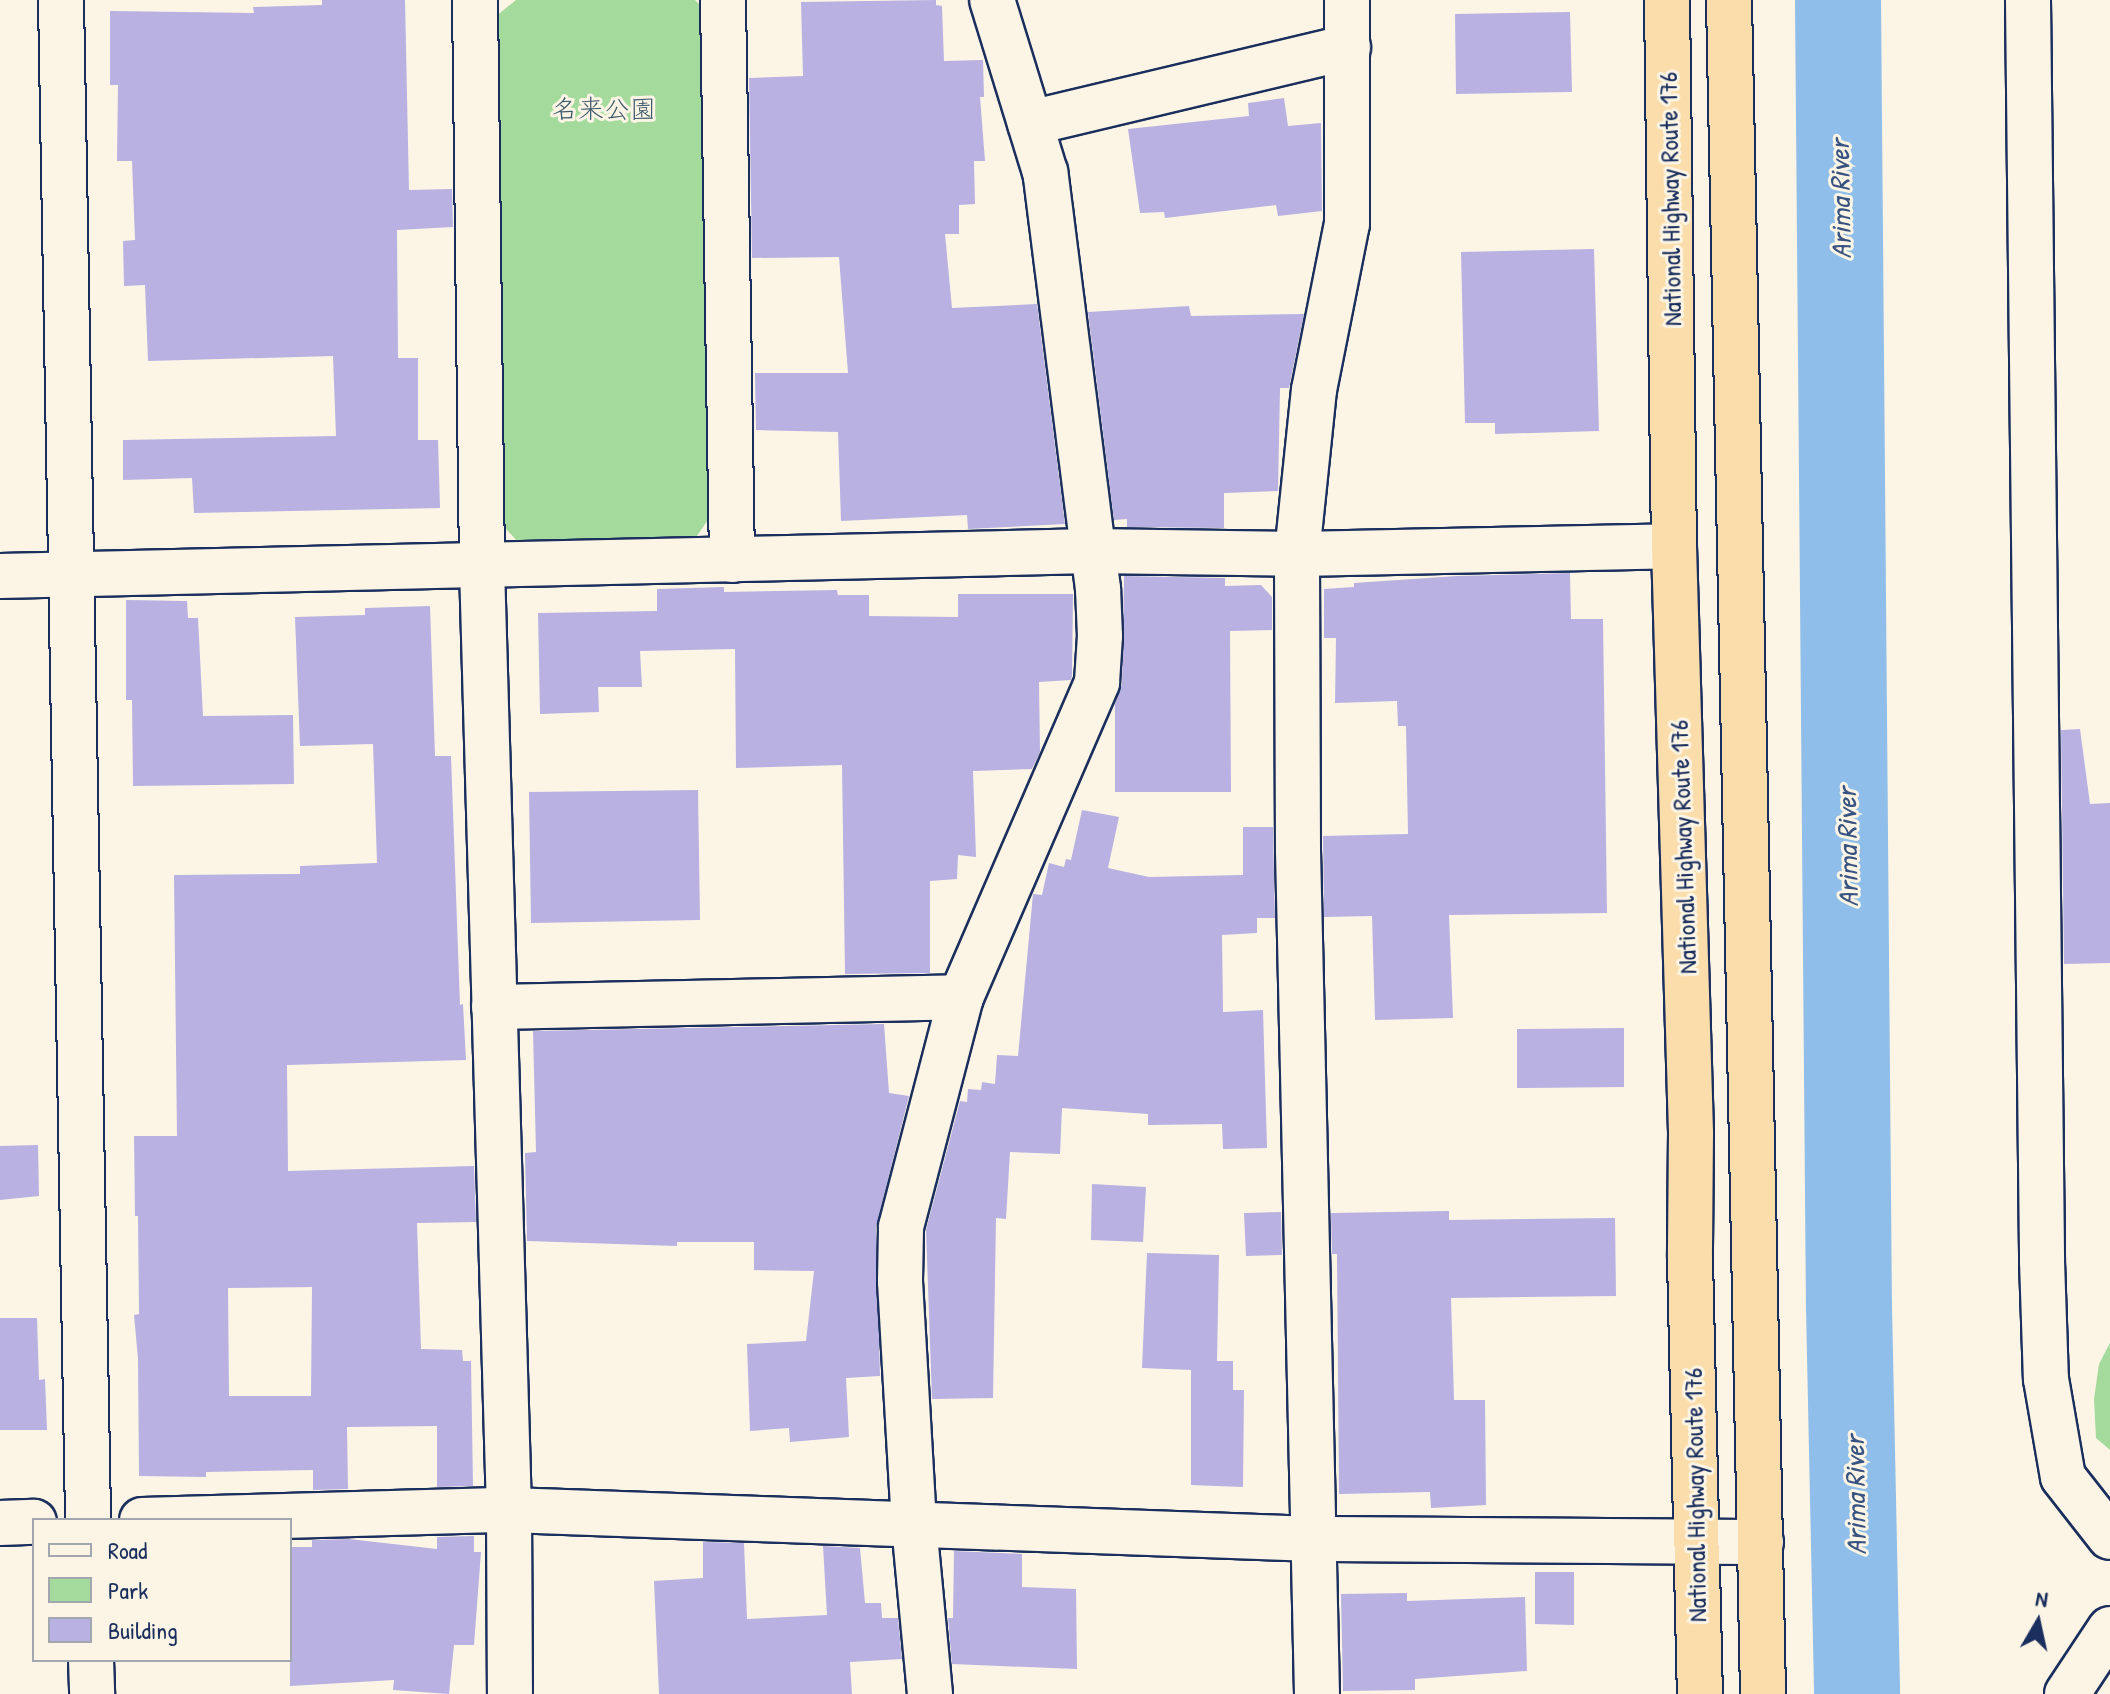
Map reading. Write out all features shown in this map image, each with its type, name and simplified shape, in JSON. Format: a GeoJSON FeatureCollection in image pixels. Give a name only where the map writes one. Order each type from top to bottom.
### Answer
{"type":"FeatureCollection","features":[{"type":"Feature","properties":{"kind":"highway","name":"National Highway Route 176"},"geometry":{"type":"LineString","coordinates":[[1667,0],[1674,546],[1691,1133],[1700,1694]]}},
{"type":"Feature","properties":{"kind":"highway"},"geometry":{"type":"LineString","coordinates":[[1729,0],[1763,1694]]}},
{"type":"Feature","properties":{"kind":"street"},"geometry":{"type":"LineString","coordinates":[[61,0],[88,1518]]}},
{"type":"Feature","properties":{"kind":"street"},"geometry":{"type":"LineString","coordinates":[[475,0],[482,567],[509,1510],[510,1694]]}},
{"type":"Feature","properties":{"kind":"street"},"geometry":{"type":"LineString","coordinates":[[723,0],[732,560]]}},
{"type":"Feature","properties":{"kind":"street"},"geometry":{"type":"LineString","coordinates":[[930,1694],[914,1524],[900,1281],[901,1227],[961,997],[1097,682],[1098,589],[1045,172],[992,0]]}},
{"type":"Feature","properties":{"kind":"street"},"geometry":{"type":"LineString","coordinates":[[1317,1694],[1298,850],[1297,554],[1314,390],[1347,224],[1347,0]]}},
{"type":"Feature","properties":{"kind":"street"},"geometry":{"type":"LineString","coordinates":[[2028,0],[2042,1261],[2046,1379],[2063,1477],[2110,1537]]}},
{"type":"Feature","properties":{"kind":"street"},"geometry":{"type":"LineString","coordinates":[[1030,123],[1348,47]]}},
{"type":"Feature","properties":{"kind":"street"},"geometry":{"type":"LineString","coordinates":[[0,576],[1091,551],[1297,554],[1674,546]]}},
{"type":"Feature","properties":{"kind":"street"},"geometry":{"type":"LineString","coordinates":[[494,1007],[961,997]]}},
{"type":"Feature","properties":{"kind":"street"},"geometry":{"type":"LineString","coordinates":[[215,1518],[509,1510],[1314,1539],[1761,1542]]}},
{"type":"Feature","properties":{"kind":"street"},"geometry":{"type":"LineString","coordinates":[[0,1523],[32,1522]]}},
{"type":"Feature","properties":{"kind":"street"},"geometry":{"type":"LineString","coordinates":[[2067,1694],[2110,1629]]}},
{"type":"Feature","properties":{"kind":"street"},"geometry":{"type":"LineString","coordinates":[[91,1662],[92,1694]]}},
{"type":"Feature","properties":{"kind":"green space","name":"名来公園"},"geometry":{"type":"Polygon","coordinates":[[[516,0],[695,0],[710,15],[717,507],[692,543],[522,546],[504,527],[495,17],[516,0]]]}},
{"type":"Feature","properties":{"kind":"green space"},"geometry":{"type":"Polygon","coordinates":[[[2110,1343],[2110,1450],[2096,1438],[2094,1399],[2099,1364],[2110,1343]]]}},
{"type":"Feature","properties":{"kind":"building"},"geometry":{"type":"Polygon","coordinates":[[[322,0],[405,0],[409,190],[452,189],[453,227],[397,230],[398,358],[418,358],[418,440],[438,440],[440,508],[194,513],[192,478],[123,480],[123,440],[336,436],[333,356],[148,361],[145,285],[124,286],[123,241],[135,240],[132,161],[117,161],[118,85],[110,85],[110,11],[254,13],[253,7],[322,5],[322,0]]]}},
{"type":"Feature","properties":{"kind":"building"},"geometry":{"type":"Polygon","coordinates":[[[936,0],[936,5],[942,6],[944,61],[983,60],[984,97],[980,97],[985,161],[974,161],[975,204],[959,205],[959,234],[945,234],[952,308],[1037,304],[1065,524],[968,529],[967,515],[841,521],[838,432],[756,430],[755,373],[848,373],[839,257],[752,258],[749,78],[803,76],[801,2],[936,0]]]}},
{"type":"Feature","properties":{"kind":"building"},"geometry":{"type":"Polygon","coordinates":[[[1570,12],[1572,92],[1456,94],[1455,14],[1570,12]]]}},
{"type":"Feature","properties":{"kind":"building"},"geometry":{"type":"Polygon","coordinates":[[[1284,98],[1288,126],[1321,123],[1322,211],[1278,216],[1276,205],[1165,218],[1164,212],[1140,213],[1128,129],[1249,116],[1248,103],[1284,98]]]}},
{"type":"Feature","properties":{"kind":"building"},"geometry":{"type":"Polygon","coordinates":[[[1594,249],[1599,431],[1495,434],[1495,423],[1465,423],[1461,252],[1594,249]]]}},
{"type":"Feature","properties":{"kind":"building"},"geometry":{"type":"Polygon","coordinates":[[[1189,306],[1191,316],[1304,314],[1289,388],[1280,388],[1278,491],[1224,493],[1224,528],[1127,527],[1127,519],[1114,520],[1088,312],[1189,306]]]}},
{"type":"Feature","properties":{"kind":"building"},"geometry":{"type":"Polygon","coordinates":[[[1570,573],[1571,619],[1603,619],[1607,913],[1449,915],[1453,1018],[1375,1020],[1372,916],[1324,917],[1323,836],[1408,834],[1406,726],[1398,726],[1397,701],[1335,703],[1336,638],[1324,638],[1324,589],[1354,587],[1354,583],[1457,576],[1570,573]]]}},
{"type":"Feature","properties":{"kind":"building"},"geometry":{"type":"Polygon","coordinates":[[[1124,576],[1225,578],[1225,586],[1261,585],[1272,597],[1272,630],[1230,631],[1231,792],[1115,792],[1115,704],[1122,684],[1124,576]]]}},
{"type":"Feature","properties":{"kind":"building"},"geometry":{"type":"Polygon","coordinates":[[[724,587],[724,592],[837,590],[838,595],[869,595],[869,616],[958,617],[958,594],[1073,594],[1072,676],[1071,680],[1039,682],[1040,752],[1032,769],[973,771],[976,857],[958,855],[957,879],[930,881],[930,973],[845,974],[842,765],[736,768],[735,649],[640,651],[642,687],[598,687],[599,712],[540,714],[538,613],[657,611],[657,589],[724,587]]]}},
{"type":"Feature","properties":{"kind":"building"},"geometry":{"type":"Polygon","coordinates":[[[126,600],[187,601],[188,618],[198,618],[203,716],[293,715],[294,784],[133,786],[132,700],[126,700],[126,600]]]}},
{"type":"Feature","properties":{"kind":"building"},"geometry":{"type":"Polygon","coordinates":[[[430,606],[435,756],[451,756],[460,1005],[463,1004],[466,1060],[287,1065],[288,1171],[474,1166],[476,1222],[417,1223],[421,1349],[462,1350],[463,1361],[471,1361],[473,1486],[437,1487],[437,1426],[347,1427],[348,1489],[313,1490],[313,1470],[206,1472],[206,1477],[139,1476],[138,1359],[134,1315],[139,1314],[138,1216],[135,1216],[134,1136],[177,1136],[174,875],[300,874],[300,866],[377,863],[373,744],[300,746],[295,617],[365,615],[365,608],[430,606]],[[312,1287],[228,1288],[229,1396],[311,1396],[312,1287]]]}},
{"type":"Feature","properties":{"kind":"building"},"geometry":{"type":"Polygon","coordinates":[[[2080,729],[2090,804],[2110,803],[2110,963],[2064,964],[2061,730],[2080,729]]]}},
{"type":"Feature","properties":{"kind":"building"},"geometry":{"type":"Polygon","coordinates":[[[698,790],[700,920],[531,923],[529,792],[698,790]]]}},
{"type":"Feature","properties":{"kind":"building"},"geometry":{"type":"Polygon","coordinates":[[[1082,810],[1119,817],[1108,868],[1149,877],[1243,875],[1243,827],[1273,827],[1275,918],[1257,918],[1257,933],[1222,935],[1223,1012],[1263,1010],[1267,1148],[1223,1149],[1222,1124],[1148,1125],[1148,1114],[1062,1108],[1060,1154],[1010,1152],[1006,1219],[996,1218],[993,1398],[932,1399],[926,1230],[960,1101],[967,1102],[968,1089],[981,1090],[982,1082],[995,1084],[997,1055],[1018,1056],[1033,894],[1042,895],[1049,863],[1064,867],[1066,859],[1071,860],[1082,810]]]}},
{"type":"Feature","properties":{"kind":"building"},"geometry":{"type":"Polygon","coordinates":[[[884,1024],[889,1093],[909,1096],[876,1227],[880,1376],[846,1378],[849,1437],[790,1442],[789,1428],[750,1431],[747,1344],[806,1341],[814,1271],[754,1270],[754,1242],[677,1242],[677,1246],[527,1241],[525,1153],[536,1152],[533,1031],[884,1024]]]}},
{"type":"Feature","properties":{"kind":"building"},"geometry":{"type":"Polygon","coordinates":[[[1624,1028],[1624,1087],[1517,1088],[1517,1029],[1624,1028]]]}},
{"type":"Feature","properties":{"kind":"building"},"geometry":{"type":"Polygon","coordinates":[[[38,1145],[39,1196],[0,1200],[0,1146],[38,1145]]]}},
{"type":"Feature","properties":{"kind":"building"},"geometry":{"type":"Polygon","coordinates":[[[1092,1184],[1146,1187],[1143,1242],[1091,1240],[1092,1184]]]}},
{"type":"Feature","properties":{"kind":"building"},"geometry":{"type":"Polygon","coordinates":[[[1449,1211],[1449,1220],[1615,1218],[1616,1296],[1451,1298],[1454,1400],[1485,1400],[1486,1505],[1431,1508],[1430,1492],[1339,1494],[1337,1254],[1332,1254],[1331,1213],[1449,1211]]]}},
{"type":"Feature","properties":{"kind":"building"},"geometry":{"type":"Polygon","coordinates":[[[1281,1212],[1282,1255],[1246,1256],[1244,1213],[1281,1212]]]}},
{"type":"Feature","properties":{"kind":"building"},"geometry":{"type":"Polygon","coordinates":[[[1147,1253],[1219,1255],[1217,1361],[1233,1361],[1233,1390],[1244,1390],[1243,1487],[1191,1485],[1191,1370],[1142,1368],[1147,1253]]]}},
{"type":"Feature","properties":{"kind":"building"},"geometry":{"type":"Polygon","coordinates":[[[0,1318],[37,1318],[39,1380],[45,1379],[47,1430],[0,1430],[0,1318]]]}},
{"type":"Feature","properties":{"kind":"building"},"geometry":{"type":"Polygon","coordinates":[[[474,1536],[474,1552],[481,1552],[474,1645],[454,1645],[449,1694],[393,1690],[394,1680],[290,1686],[292,1547],[312,1547],[312,1540],[349,1539],[437,1549],[437,1537],[474,1536]]]}},
{"type":"Feature","properties":{"kind":"building"},"geometry":{"type":"Polygon","coordinates":[[[703,1542],[744,1543],[747,1619],[827,1615],[823,1546],[860,1548],[865,1603],[881,1603],[882,1618],[898,1618],[902,1659],[850,1662],[852,1694],[659,1694],[654,1581],[703,1578],[703,1542]]]}},
{"type":"Feature","properties":{"kind":"building"},"geometry":{"type":"Polygon","coordinates":[[[954,1551],[1022,1554],[1022,1587],[1076,1589],[1077,1669],[952,1664],[948,1618],[953,1618],[954,1551]]]}},
{"type":"Feature","properties":{"kind":"building"},"geometry":{"type":"Polygon","coordinates":[[[1535,1572],[1574,1572],[1574,1625],[1535,1624],[1535,1572]]]}},
{"type":"Feature","properties":{"kind":"building"},"geometry":{"type":"Polygon","coordinates":[[[1407,1593],[1407,1601],[1525,1597],[1527,1671],[1415,1679],[1415,1690],[1343,1691],[1341,1594],[1407,1593]]]}},
{"type":"Feature","properties":{"kind":"waterway","name":"Arima River"},"geometry":{"type":"LineString","coordinates":[[1838,0],[1849,1307],[1857,1694]]}}]}
